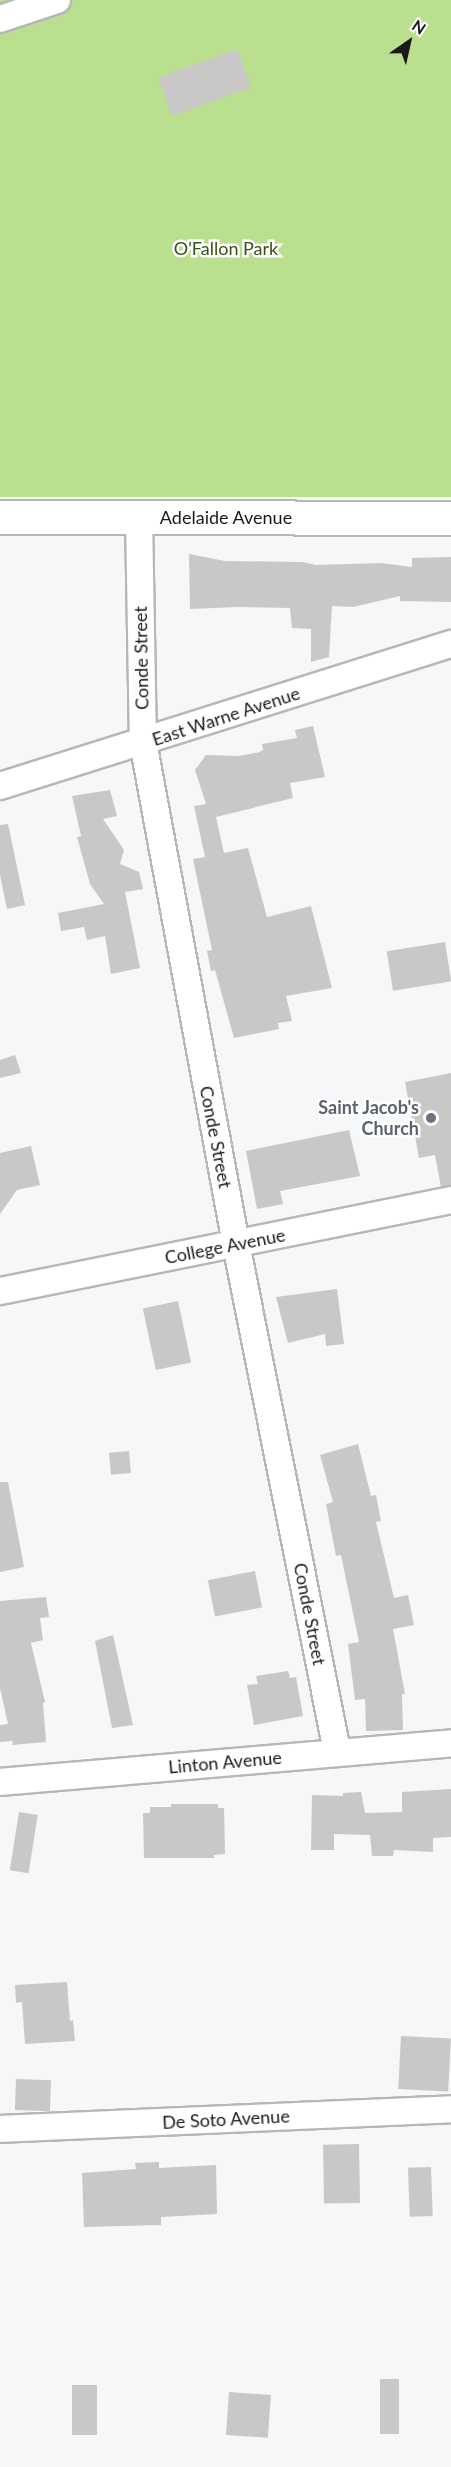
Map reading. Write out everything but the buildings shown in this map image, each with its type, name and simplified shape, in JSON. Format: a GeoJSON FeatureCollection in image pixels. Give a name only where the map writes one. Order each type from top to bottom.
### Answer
{"type":"FeatureCollection","features":[{"type":"Feature","properties":{"kind":"main road","name":"Adelaide Avenue"},"geometry":{"type":"LineString","coordinates":[[0,517],[451,518]]}},
{"type":"Feature","properties":{"kind":"street"},"geometry":{"type":"LineString","coordinates":[[0,19],[57,0]]}},
{"type":"Feature","properties":{"kind":"street","name":"Conde Street"},"geometry":{"type":"LineString","coordinates":[[139,517],[143,742],[236,1244],[337,1751]]}},
{"type":"Feature","properties":{"kind":"street","name":"East Warne Avenue"},"geometry":{"type":"LineString","coordinates":[[0,786],[451,644]]}},
{"type":"Feature","properties":{"kind":"street","name":"College Avenue"},"geometry":{"type":"LineString","coordinates":[[0,1291],[451,1200]]}},
{"type":"Feature","properties":{"kind":"street","name":"Linton Avenue"},"geometry":{"type":"LineString","coordinates":[[0,1782],[337,1751],[451,1743]]}},
{"type":"Feature","properties":{"kind":"street","name":"De Soto Avenue"},"geometry":{"type":"LineString","coordinates":[[0,2129],[451,2109]]}},
{"type":"Feature","properties":{"kind":"green space","name":"O'Fallon Park"},"geometry":{"type":"Polygon","coordinates":[[[0,0],[451,0],[451,497],[0,497],[0,0]]]}},
{"type":"Feature","properties":{"kind":"place","name":"Saint Jacob's Church"},"geometry":{"type":"Point","coordinates":[431,1118]}}]}
